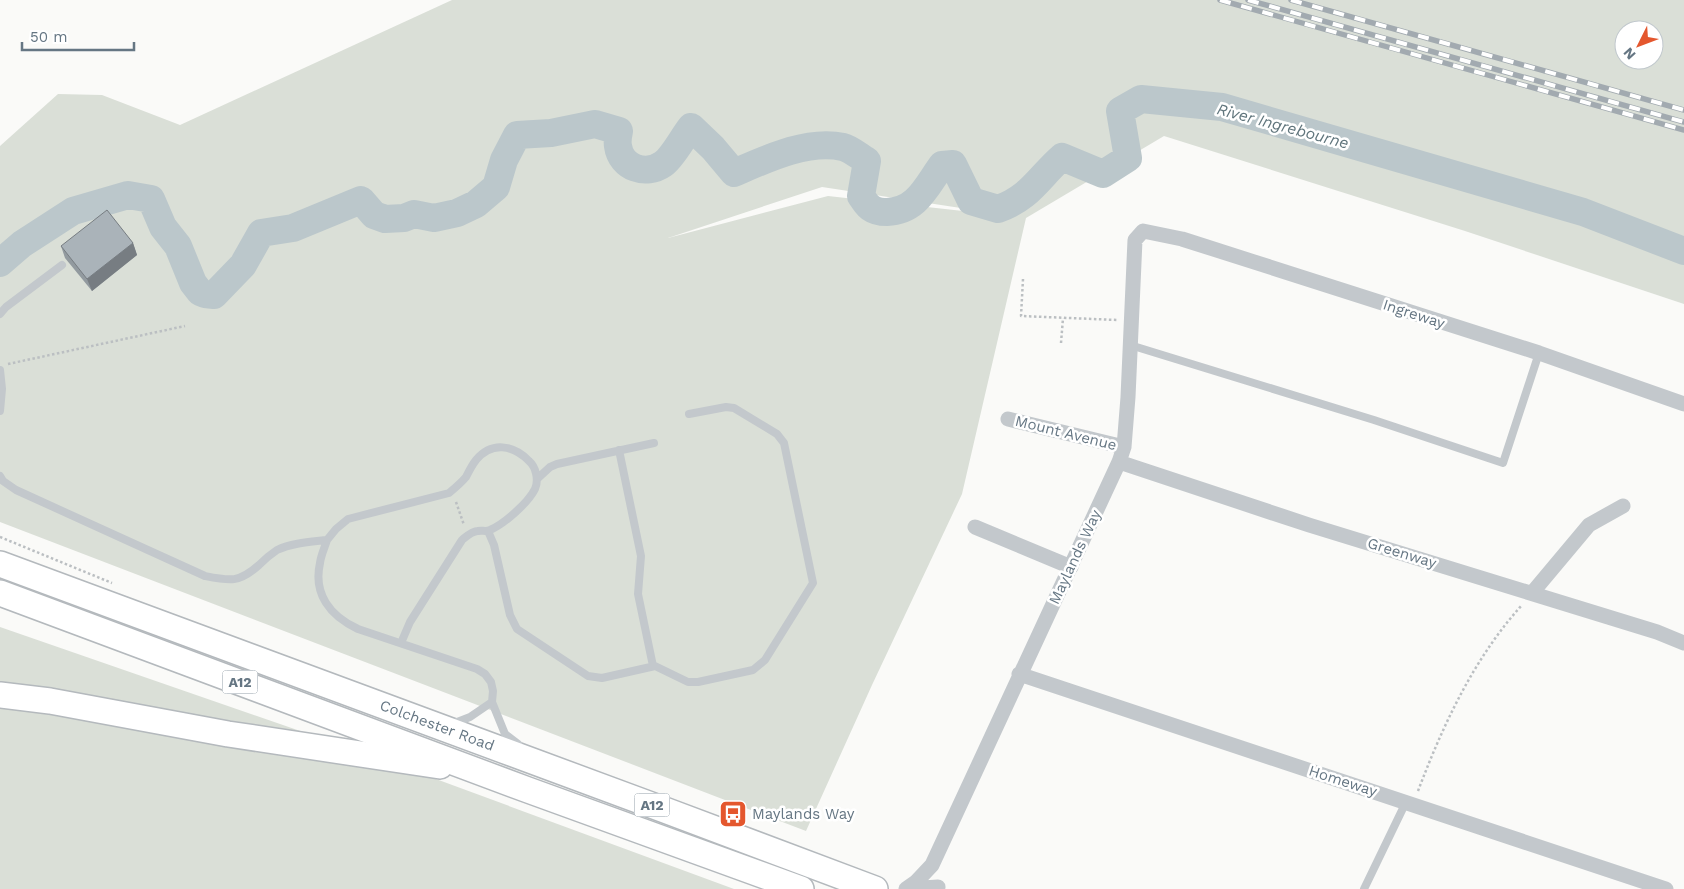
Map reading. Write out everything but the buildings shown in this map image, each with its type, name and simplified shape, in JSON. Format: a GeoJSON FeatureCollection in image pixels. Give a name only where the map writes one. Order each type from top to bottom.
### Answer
{"type":"FeatureCollection","features":[{"type":"Feature","properties":{"kind":"highway","name":"Colchester Road"},"geometry":{"type":"LineString","coordinates":[[0,564],[875,889]]}},
{"type":"Feature","properties":{"kind":"highway","name":"Colchester Road"},"geometry":{"type":"LineString","coordinates":[[0,594],[801,889]]}},
{"type":"Feature","properties":{"kind":"highway","name":"A12"},"geometry":{"type":"LineString","coordinates":[[0,695],[50,701],[228,734],[415,764],[480,770]]}},
{"type":"Feature","properties":{"kind":"street","name":"Maylands Way"},"geometry":{"type":"LineString","coordinates":[[907,889],[932,865],[1119,462],[1124,447],[1135,240],[1142,232]]}},
{"type":"Feature","properties":{"kind":"street","name":"Ingreway"},"geometry":{"type":"LineString","coordinates":[[1142,232],[1182,239],[1539,354],[1684,404]]}},
{"type":"Feature","properties":{"kind":"street","name":"Mount Avenue"},"geometry":{"type":"LineString","coordinates":[[1008,419],[1124,447]]}},
{"type":"Feature","properties":{"kind":"street","name":"Greenway"},"geometry":{"type":"LineString","coordinates":[[1119,462],[1309,524],[1657,632],[1684,643]]}},
{"type":"Feature","properties":{"kind":"street"},"geometry":{"type":"LineString","coordinates":[[1532,593],[1589,525],[1623,506]]}},
{"type":"Feature","properties":{"kind":"street"},"geometry":{"type":"LineString","coordinates":[[975,528],[1071,567]]}},
{"type":"Feature","properties":{"kind":"street","name":"Homeway"},"geometry":{"type":"LineString","coordinates":[[1019,674],[1666,889]]}},
{"type":"Feature","properties":{"kind":"street"},"geometry":{"type":"LineString","coordinates":[[907,889],[938,888],[932,876],[932,865]]}},
{"type":"Feature","properties":{"kind":"lane"},"geometry":{"type":"LineString","coordinates":[[0,314],[6,307],[62,265]]}},
{"type":"Feature","properties":{"kind":"lane"},"geometry":{"type":"LineString","coordinates":[[1130,345],[1374,420],[1503,463],[1539,354]]}},
{"type":"Feature","properties":{"kind":"lane"},"geometry":{"type":"LineString","coordinates":[[0,370],[2,389],[0,411]]}},
{"type":"Feature","properties":{"kind":"lane"},"geometry":{"type":"LineString","coordinates":[[488,531],[494,545],[512,623],[522,634],[588,676],[602,678],[653,666],[662,668],[680,680],[698,682],[754,670],[765,660],[813,583],[782,438],[734,408],[726,407],[689,414]]}},
{"type":"Feature","properties":{"kind":"lane"},"geometry":{"type":"LineString","coordinates":[[537,479],[556,464],[654,443]]}},
{"type":"Feature","properties":{"kind":"lane"},"geometry":{"type":"LineString","coordinates":[[400,643],[410,622],[462,540],[477,531],[488,531],[518,510],[536,488],[537,479],[533,465],[520,452],[511,447],[497,448],[485,452],[476,460],[460,483],[449,493],[348,519],[327,540],[319,563],[318,579],[321,595],[328,609],[344,622],[400,643],[477,669],[485,674],[491,682],[493,691],[492,702],[505,734],[528,749]]}},
{"type":"Feature","properties":{"kind":"lane"},"geometry":{"type":"LineString","coordinates":[[619,450],[641,556],[638,594],[653,666]]}},
{"type":"Feature","properties":{"kind":"lane"},"geometry":{"type":"LineString","coordinates":[[0,476],[3,481],[16,490],[205,576],[224,580],[248,576],[276,551],[292,545],[327,540]]}},
{"type":"Feature","properties":{"kind":"lane"},"geometry":{"type":"LineString","coordinates":[[442,729],[470,717],[492,702]]}},
{"type":"Feature","properties":{"kind":"lane"},"geometry":{"type":"LineString","coordinates":[[568,765],[618,792]]}},
{"type":"Feature","properties":{"kind":"lane"},"geometry":{"type":"LineString","coordinates":[[1364,889],[1409,803]]}},
{"type":"Feature","properties":{"kind":"path"},"geometry":{"type":"LineString","coordinates":[[1023,279],[1021,316],[1130,321]]}},
{"type":"Feature","properties":{"kind":"path"},"geometry":{"type":"LineString","coordinates":[[1061,343],[1062,318]]}},
{"type":"Feature","properties":{"kind":"path"},"geometry":{"type":"LineString","coordinates":[[0,365],[185,326]]}},
{"type":"Feature","properties":{"kind":"path"},"geometry":{"type":"LineString","coordinates":[[449,493],[457,504],[467,536]]}},
{"type":"Feature","properties":{"kind":"path"},"geometry":{"type":"LineString","coordinates":[[1409,803],[1459,699],[1487,648],[1532,593]]}},
{"type":"Feature","properties":{"kind":"shaded area"},"geometry":{"type":"Polygon","coordinates":[[[452,0],[1684,0],[1684,304],[1465,231],[1164,136],[1026,218],[962,494],[806,831],[0,522],[0,146],[58,94],[102,95],[180,125],[452,0]],[[822,187],[668,238],[828,196],[1007,215],[822,187]]]}},
{"type":"Feature","properties":{"kind":"shaded area"},"geometry":{"type":"Polygon","coordinates":[[[0,627],[387,761],[734,889],[0,889],[0,627]]]}},
{"type":"Feature","properties":{"kind":"waterway","name":"River Ingrebourne"},"geometry":{"type":"LineString","coordinates":[[0,263],[22,244],[73,211],[128,195],[151,199],[163,227],[178,246],[193,283],[200,292],[214,295],[243,265],[261,233],[293,228],[361,200],[374,215],[385,219],[404,218],[414,214],[434,218],[457,213],[476,204],[496,187],[504,160],[517,135],[551,133],[595,124],[619,131],[618,146],[620,154],[629,165],[635,168],[649,169],[663,164],[674,152],[691,127],[713,148],[734,173],[787,152],[802,148],[830,145],[843,147],[867,161],[861,196],[874,210],[887,212],[897,211],[906,207],[920,196],[942,165],[953,164],[971,201],[998,209],[1026,193],[1062,157],[1103,174],[1128,158],[1120,111],[1141,99],[1222,107],[1583,212],[1684,251]]}},
{"type":"Feature","properties":{"kind":"railway"},"geometry":{"type":"LineString","coordinates":[[1220,0],[1684,130]]}},
{"type":"Feature","properties":{"kind":"railway"},"geometry":{"type":"LineString","coordinates":[[1248,0],[1684,122]]}},
{"type":"Feature","properties":{"kind":"railway"},"geometry":{"type":"LineString","coordinates":[[1291,0],[1684,110]]}},
{"type":"Feature","properties":{"kind":"place","name":"Maylands Way"},"geometry":{"type":"Point","coordinates":[733,814]}}]}
